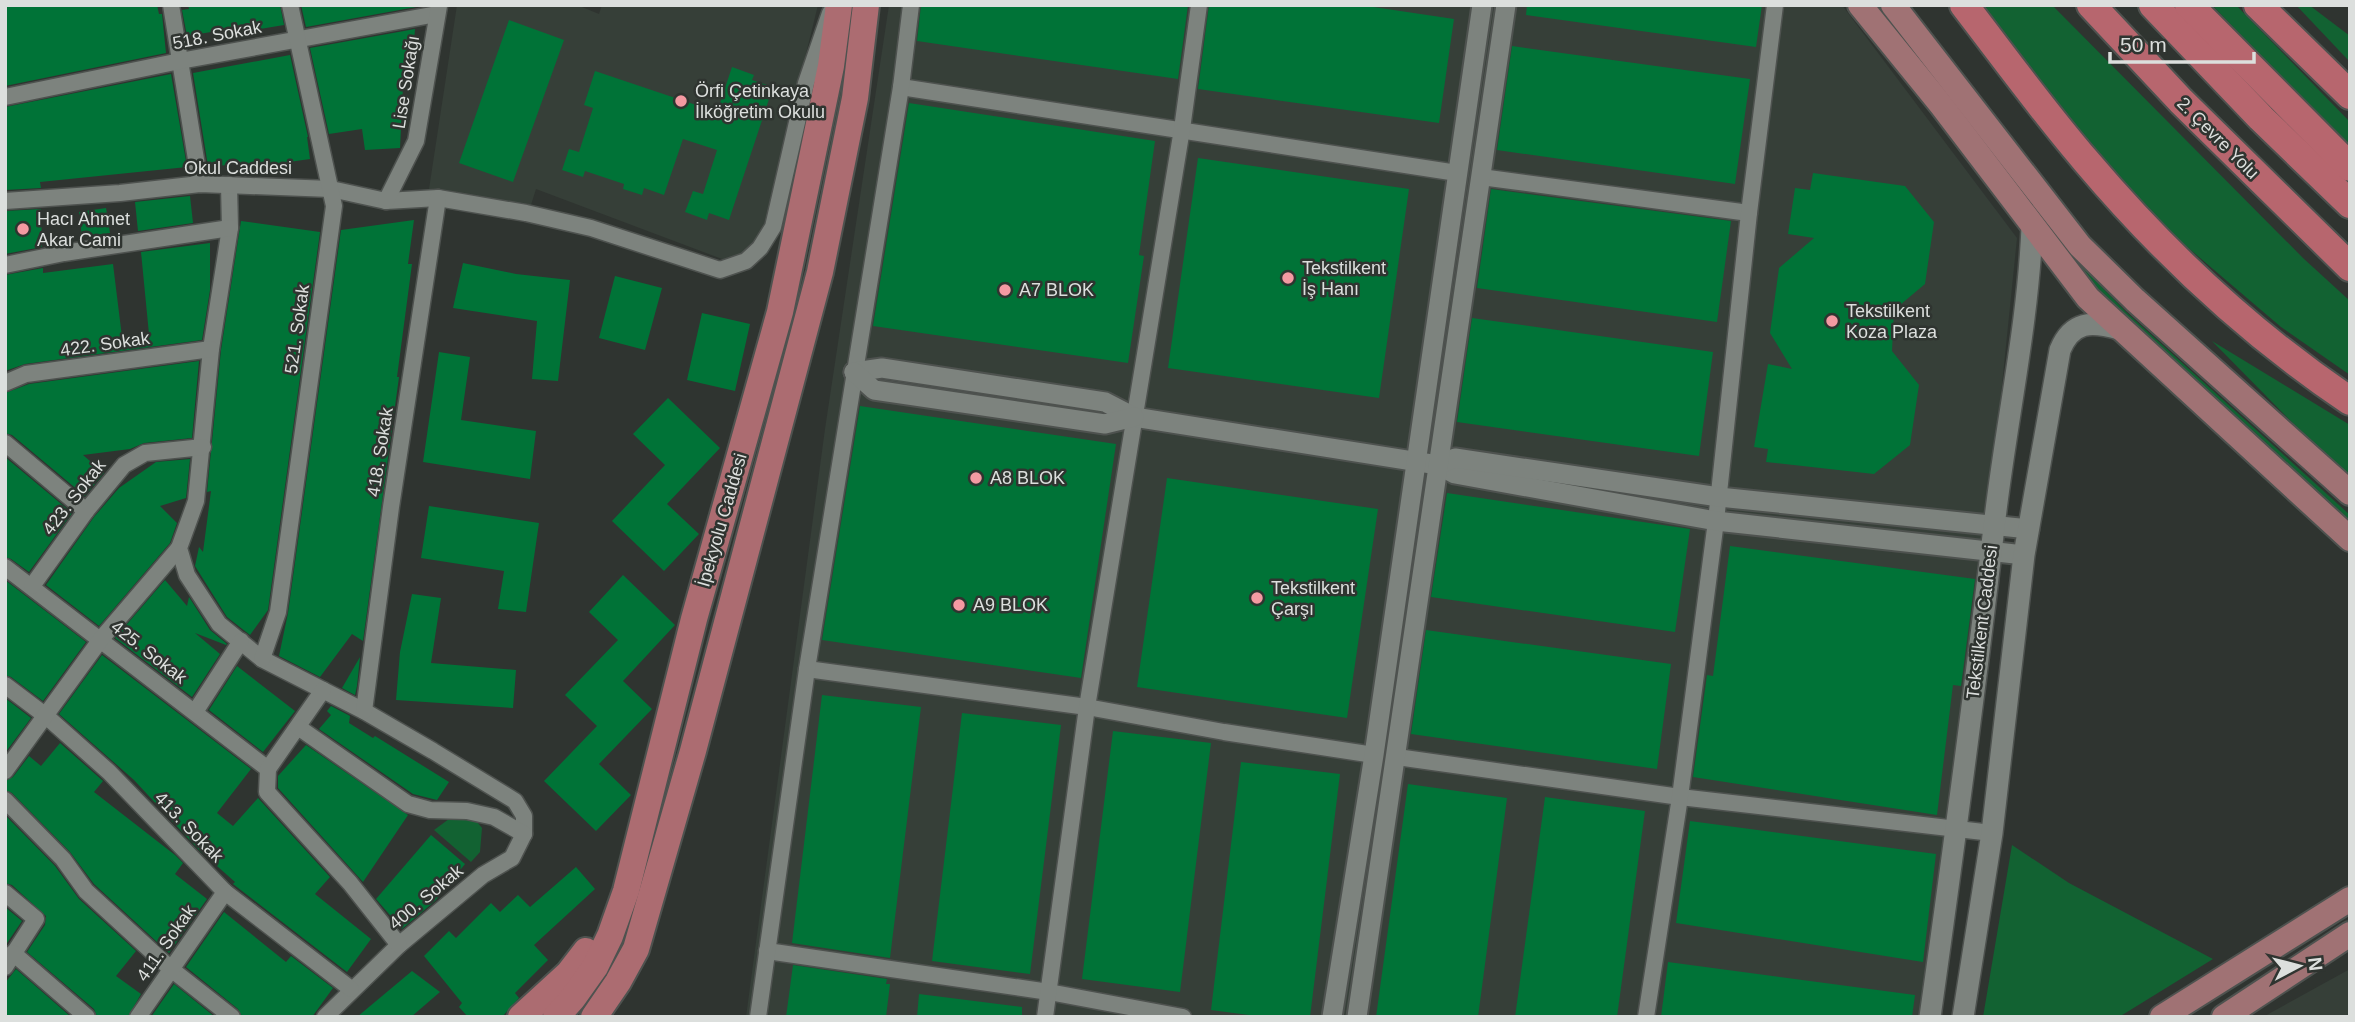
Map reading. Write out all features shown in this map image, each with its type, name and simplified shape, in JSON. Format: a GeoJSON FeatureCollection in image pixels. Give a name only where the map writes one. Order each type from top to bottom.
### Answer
{"type":"FeatureCollection","features":[{"type":"Feature","properties":{"kind":"highway","name":"İpekyolu Caddesi"},"geometry":{"type":"LineString","coordinates":[[556,1017],[595,967],[610,936],[626,891],[694,619],[780,312],[831,66],[837,5]]}},
{"type":"Feature","properties":{"kind":"highway","name":"İpekyolu Caddesi"},"geometry":{"type":"LineString","coordinates":[[594,1017],[636,949],[693,751],[820,272],[855,98],[866,5]]}},
{"type":"Feature","properties":{"kind":"highway"},"geometry":{"type":"LineString","coordinates":[[1964,5],[2085,160],[2146,228],[2259,332],[2350,401]]}},
{"type":"Feature","properties":{"kind":"highway","name":"2. Çevre Yolu"},"geometry":{"type":"LineString","coordinates":[[2091,5],[2181,101],[2350,267]]}},
{"type":"Feature","properties":{"kind":"highway"},"geometry":{"type":"LineString","coordinates":[[2153,5],[2261,118],[2350,204]]}},
{"type":"Feature","properties":{"kind":"highway"},"geometry":{"type":"LineString","coordinates":[[2189,5],[2350,167]]}},
{"type":"Feature","properties":{"kind":"highway"},"geometry":{"type":"LineString","coordinates":[[2258,5],[2350,95]]}},
{"type":"Feature","properties":{"kind":"highway"},"geometry":{"type":"LineString","coordinates":[[521,1017],[569,974],[626,891]]}},
{"type":"Feature","properties":{"kind":"main road"},"geometry":{"type":"LineString","coordinates":[[1860,5],[2088,298],[2350,539]]}},
{"type":"Feature","properties":{"kind":"main road"},"geometry":{"type":"LineString","coordinates":[[1893,5],[2080,246],[2135,300],[2350,493]]}},
{"type":"Feature","properties":{"kind":"main road","name":"Tekstilkent Caddesi"},"geometry":{"type":"LineString","coordinates":[[1930,1017],[2030,275],[2032,227]]}},
{"type":"Feature","properties":{"kind":"main road","name":"Tekstilkent Caddesi"},"geometry":{"type":"LineString","coordinates":[[1963,1017],[1992,833],[2024,555],[2060,350],[2065,337],[2076,327],[2095,324],[2119,329]]}},
{"type":"Feature","properties":{"kind":"main road"},"geometry":{"type":"LineString","coordinates":[[2161,1017],[2350,899]]}},
{"type":"Feature","properties":{"kind":"main road"},"geometry":{"type":"LineString","coordinates":[[2224,1017],[2350,934]]}},
{"type":"Feature","properties":{"kind":"street"},"geometry":{"type":"LineString","coordinates":[[171,5],[200,184]]}},
{"type":"Feature","properties":{"kind":"street","name":"521. Sokak"},"geometry":{"type":"LineString","coordinates":[[262,659],[278,612],[334,206],[290,5]]}},
{"type":"Feature","properties":{"kind":"street","name":"Okul Caddesi"},"geometry":{"type":"LineString","coordinates":[[5,201],[200,184],[331,189],[386,201],[438,198],[526,213],[591,229],[720,270],[746,261],[760,248],[773,227],[806,83],[825,23],[837,5]]}},
{"type":"Feature","properties":{"kind":"street"},"geometry":{"type":"LineString","coordinates":[[758,1017],[807,669],[901,87],[911,5]]}},
{"type":"Feature","properties":{"kind":"street"},"geometry":{"type":"LineString","coordinates":[[1045,1017],[1087,707],[1182,129],[1199,5]]}},
{"type":"Feature","properties":{"kind":"street"},"geometry":{"type":"LineString","coordinates":[[1332,1017],[1374,755],[1482,5]]}},
{"type":"Feature","properties":{"kind":"street"},"geometry":{"type":"LineString","coordinates":[[1357,1017],[1506,5]]}},
{"type":"Feature","properties":{"kind":"street"},"geometry":{"type":"LineString","coordinates":[[1646,1017],[1680,797],[1716,521],[1749,213],[1775,5]]}},
{"type":"Feature","properties":{"kind":"street","name":"518. Sokak"},"geometry":{"type":"LineString","coordinates":[[5,97],[438,10]]}},
{"type":"Feature","properties":{"kind":"street","name":"Lise Sokağı"},"geometry":{"type":"LineString","coordinates":[[386,201],[416,141],[438,10]]}},
{"type":"Feature","properties":{"kind":"street"},"geometry":{"type":"LineString","coordinates":[[901,87],[1482,177],[1749,213]]}},
{"type":"Feature","properties":{"kind":"street"},"geometry":{"type":"LineString","coordinates":[[5,771],[101,639],[179,548],[196,501],[211,349],[230,228],[229,185]]}},
{"type":"Feature","properties":{"kind":"street","name":"418. Sokak"},"geometry":{"type":"LineString","coordinates":[[364,711],[393,494],[438,198]]}},
{"type":"Feature","properties":{"kind":"street"},"geometry":{"type":"LineString","coordinates":[[5,265],[64,253],[230,228]]}},
{"type":"Feature","properties":{"kind":"street","name":"422. Sokak"},"geometry":{"type":"LineString","coordinates":[[5,383],[26,374],[211,349]]}},
{"type":"Feature","properties":{"kind":"street"},"geometry":{"type":"LineString","coordinates":[[854,372],[882,368],[1105,402],[1134,417],[1438,465],[1455,474],[1716,521],[2024,555]]}},
{"type":"Feature","properties":{"kind":"street"},"geometry":{"type":"LineString","coordinates":[[5,443],[86,511]]}},
{"type":"Feature","properties":{"kind":"street","name":"423. Sokak"},"geometry":{"type":"LineString","coordinates":[[32,586],[86,511],[124,465],[145,453],[202,447]]}},
{"type":"Feature","properties":{"kind":"street"},"geometry":{"type":"LineString","coordinates":[[1438,465],[1455,458],[1719,497],[2029,529]]}},
{"type":"Feature","properties":{"kind":"street"},"geometry":{"type":"LineString","coordinates":[[179,548],[187,575],[219,624],[262,659],[364,711],[515,801],[524,816],[524,834],[494,817],[467,811],[430,810],[408,804],[299,727]]}},
{"type":"Feature","properties":{"kind":"street","name":"425. Sokak"},"geometry":{"type":"LineString","coordinates":[[5,567],[268,769]]}},
{"type":"Feature","properties":{"kind":"street"},"geometry":{"type":"LineString","coordinates":[[195,712],[241,641]]}},
{"type":"Feature","properties":{"kind":"street"},"geometry":{"type":"LineString","coordinates":[[807,669],[1087,707],[1374,755],[1680,797],[1992,833]]}},
{"type":"Feature","properties":{"kind":"street","name":"413. Sokak"},"geometry":{"type":"LineString","coordinates":[[5,685],[46,716],[109,772],[225,892],[351,989]]}},
{"type":"Feature","properties":{"kind":"street"},"geometry":{"type":"LineString","coordinates":[[323,690],[268,769],[267,792],[350,883],[399,944]]}},
{"type":"Feature","properties":{"kind":"street"},"geometry":{"type":"LineString","coordinates":[[5,800],[63,859],[86,891],[172,969],[233,1017]]}},
{"type":"Feature","properties":{"kind":"street","name":"400. Sokak"},"geometry":{"type":"LineString","coordinates":[[325,1017],[399,944],[483,875],[512,858],[524,834]]}},
{"type":"Feature","properties":{"kind":"street"},"geometry":{"type":"LineString","coordinates":[[5,892],[36,919],[9,960],[87,1017]]}},
{"type":"Feature","properties":{"kind":"street","name":"411. Sokak"},"geometry":{"type":"LineString","coordinates":[[138,1017],[225,892]]}},
{"type":"Feature","properties":{"kind":"street"},"geometry":{"type":"LineString","coordinates":[[767,951],[1049,992],[1184,1017]]}},
{"type":"Feature","properties":{"kind":"shaded area","name":"Örfi Çetinkaya İlköğretim Okulu"},"geometry":{"type":"Polygon","coordinates":[[[457,5],[577,5],[599,14],[602,5],[818,5],[760,240],[730,262],[536,189],[531,205],[429,189],[457,5]]]}},
{"type":"Feature","properties":{"kind":"shaded area"},"geometry":{"type":"Polygon","coordinates":[[[889,5],[1842,5],[2017,238],[1984,561],[1921,1017],[746,1017],[825,429],[889,5]]]}},
{"type":"Feature","properties":{"kind":"shaded area"},"geometry":{"type":"Polygon","coordinates":[[[2350,969],[2350,1017],[2263,1017],[2350,969]]]}},
{"type":"Feature","properties":{"kind":"green space"},"geometry":{"type":"Polygon","coordinates":[[[1982,5],[2052,5],[2303,258],[2350,301],[2350,375],[2281,327],[2132,200],[1982,5]]]}},
{"type":"Feature","properties":{"kind":"green space"},"geometry":{"type":"Polygon","coordinates":[[[2212,5],[2236,5],[2350,122],[2350,149],[2212,5]]]}},
{"type":"Feature","properties":{"kind":"green space"},"geometry":{"type":"Polygon","coordinates":[[[2296,5],[2309,5],[2350,36],[2350,62],[2296,5]]]}},
{"type":"Feature","properties":{"kind":"green space"},"geometry":{"type":"Polygon","coordinates":[[[2073,257],[2126,312],[2350,515],[2350,521],[2122,317],[2070,259],[2073,257]]]}},
{"type":"Feature","properties":{"kind":"green space"},"geometry":{"type":"Polygon","coordinates":[[[2212,341],[2350,425],[2350,476],[2336,467],[2212,341]]]}},
{"type":"Feature","properties":{"kind":"green space"},"geometry":{"type":"Polygon","coordinates":[[[473,817],[482,828],[480,852],[471,862],[434,830],[449,819],[473,817]]]}},
{"type":"Feature","properties":{"kind":"green space"},"geometry":{"type":"Polygon","coordinates":[[[2012,845],[2069,883],[2213,959],[2119,1017],[1983,1017],[2012,845]]]}},
{"type":"Feature","properties":{"kind":"building"},"geometry":{"type":"Polygon","coordinates":[[[5,5],[157,5],[159,14],[162,14],[166,53],[5,86],[5,5]]]}},
{"type":"Feature","properties":{"kind":"building"},"geometry":{"type":"Polygon","coordinates":[[[188,5],[280,5],[284,25],[224,35],[223,30],[187,36],[182,10],[189,9],[188,5]]]}},
{"type":"Feature","properties":{"kind":"building"},"geometry":{"type":"Polygon","coordinates":[[[301,5],[417,5],[306,27],[301,5]]]}},
{"type":"Feature","properties":{"kind":"building"},"geometry":{"type":"Polygon","coordinates":[[[921,5],[1188,5],[1178,79],[917,41],[921,5]]]}},
{"type":"Feature","properties":{"kind":"building"},"geometry":{"type":"Polygon","coordinates":[[[1209,5],[1360,5],[1454,19],[1439,123],[1198,89],[1209,5]]]}},
{"type":"Feature","properties":{"kind":"building"},"geometry":{"type":"Polygon","coordinates":[[[1527,5],[1762,5],[1756,47],[1526,15],[1527,5]]]}},
{"type":"Feature","properties":{"kind":"building"},"geometry":{"type":"Polygon","coordinates":[[[509,20],[564,40],[513,182],[459,163],[509,20]]]}},
{"type":"Feature","properties":{"kind":"building"},"geometry":{"type":"Polygon","coordinates":[[[415,29],[412,65],[404,66],[400,148],[365,150],[362,129],[329,134],[310,48],[415,29]]]}},
{"type":"Feature","properties":{"kind":"building"},"geometry":{"type":"Polygon","coordinates":[[[1512,46],[1750,79],[1735,184],[1497,150],[1512,46]]]}},
{"type":"Feature","properties":{"kind":"building"},"geometry":{"type":"Polygon","coordinates":[[[290,55],[308,137],[310,159],[208,166],[193,73],[290,55]]]}},
{"type":"Feature","properties":{"kind":"building"},"geometry":{"type":"Polygon","coordinates":[[[732,67],[754,75],[752,80],[773,87],[729,220],[709,213],[707,220],[685,212],[693,191],[703,194],[717,150],[683,139],[664,195],[644,188],[642,195],[623,189],[624,184],[585,171],[583,177],[562,170],[569,149],[579,152],[593,108],[584,105],[595,71],[717,112],[732,67]]]}},
{"type":"Feature","properties":{"kind":"building"},"geometry":{"type":"Polygon","coordinates":[[[171,74],[187,167],[40,182],[41,188],[5,190],[5,107],[171,74]]]}},
{"type":"Feature","properties":{"kind":"building"},"geometry":{"type":"Polygon","coordinates":[[[909,103],[1155,141],[1139,255],[1144,256],[1128,363],[873,326],[909,103]]]}},
{"type":"Feature","properties":{"kind":"building","name":"Tekstilkent İş Hanı"},"geometry":{"type":"Polygon","coordinates":[[[1198,158],[1409,189],[1379,398],[1168,368],[1198,158]]]}},
{"type":"Feature","properties":{"kind":"building","name":"Tekstilkent Koza Plaza"},"geometry":{"type":"Polygon","coordinates":[[[1813,173],[1905,186],[1934,222],[1925,284],[1894,310],[1892,351],[1919,385],[1910,445],[1874,474],[1766,462],[1768,449],[1754,447],[1768,364],[1792,369],[1770,333],[1779,268],[1814,238],[1788,234],[1795,188],[1810,190],[1813,173]]]}},
{"type":"Feature","properties":{"kind":"building"},"geometry":{"type":"Polygon","coordinates":[[[1491,189],[1731,221],[1717,322],[1477,288],[1491,189]]]}},
{"type":"Feature","properties":{"kind":"building"},"geometry":{"type":"Polygon","coordinates":[[[190,196],[193,223],[138,231],[135,202],[190,196]]]}},
{"type":"Feature","properties":{"kind":"building"},"geometry":{"type":"Polygon","coordinates":[[[106,208],[110,233],[82,237],[79,212],[106,208]]]}},
{"type":"Feature","properties":{"kind":"building","name":"Hacı Ahmet Akar Cami"},"geometry":{"type":"Polygon","coordinates":[[[41,209],[42,247],[5,254],[5,211],[41,209]]]}},
{"type":"Feature","properties":{"kind":"building"},"geometry":{"type":"Polygon","coordinates":[[[414,220],[408,264],[412,264],[399,377],[363,641],[352,634],[320,677],[279,656],[288,613],[341,230],[414,220]]]}},
{"type":"Feature","properties":{"kind":"building"},"geometry":{"type":"Polygon","coordinates":[[[241,221],[320,232],[268,610],[250,635],[227,617],[195,566],[199,547],[203,552],[211,491],[207,492],[221,350],[241,221]]]}},
{"type":"Feature","properties":{"kind":"building"},"geometry":{"type":"Polygon","coordinates":[[[210,243],[210,290],[202,340],[25,364],[5,371],[5,275],[43,268],[43,273],[113,264],[122,337],[149,334],[141,252],[210,243]]]}},
{"type":"Feature","properties":{"kind":"building"},"geometry":{"type":"Polygon","coordinates":[[[463,263],[516,274],[570,280],[558,381],[532,379],[537,321],[453,308],[463,263]]]}},
{"type":"Feature","properties":{"kind":"building"},"geometry":{"type":"Polygon","coordinates":[[[615,276],[662,288],[645,350],[599,338],[615,276]]]}},
{"type":"Feature","properties":{"kind":"building"},"geometry":{"type":"Polygon","coordinates":[[[702,313],[750,324],[735,391],[687,380],[702,313]]]}},
{"type":"Feature","properties":{"kind":"building"},"geometry":{"type":"Polygon","coordinates":[[[1472,318],[1713,352],[1699,456],[1457,422],[1472,318]]]}},
{"type":"Feature","properties":{"kind":"building"},"geometry":{"type":"Polygon","coordinates":[[[439,352],[470,357],[461,420],[536,431],[530,479],[423,462],[439,352]]]}},
{"type":"Feature","properties":{"kind":"building"},"geometry":{"type":"Polygon","coordinates":[[[199,361],[192,438],[144,443],[130,449],[83,455],[104,473],[85,496],[12,435],[5,433],[5,393],[29,384],[199,361]]]}},
{"type":"Feature","properties":{"kind":"building"},"geometry":{"type":"Polygon","coordinates":[[[668,398],[720,448],[667,504],[699,534],[664,571],[612,521],[665,465],[633,434],[668,398]]]}},
{"type":"Feature","properties":{"kind":"building"},"geometry":{"type":"Polygon","coordinates":[[[860,406],[1116,444],[1081,678],[822,640],[860,406]]]}},
{"type":"Feature","properties":{"kind":"building"},"geometry":{"type":"Polygon","coordinates":[[[5,457],[72,513],[29,572],[5,557],[5,457]]]}},
{"type":"Feature","properties":{"kind":"building"},"geometry":{"type":"Polygon","coordinates":[[[190,459],[186,498],[160,506],[177,523],[170,543],[99,626],[46,585],[94,517],[119,488],[156,462],[190,459]]]}},
{"type":"Feature","properties":{"kind":"building","name":"Tekstilkent Çarşı"},"geometry":{"type":"Polygon","coordinates":[[[1167,478],[1378,509],[1347,718],[1137,687],[1167,478]]]}},
{"type":"Feature","properties":{"kind":"building"},"geometry":{"type":"Polygon","coordinates":[[[1447,493],[1690,529],[1675,632],[1431,597],[1447,493]]]}},
{"type":"Feature","properties":{"kind":"building"},"geometry":{"type":"Polygon","coordinates":[[[429,506],[539,523],[526,612],[498,609],[504,571],[421,558],[429,506]]]}},
{"type":"Feature","properties":{"kind":"building"},"geometry":{"type":"Polygon","coordinates":[[[1730,546],[1975,579],[1961,686],[1953,685],[1937,815],[1693,777],[1707,675],[1713,676],[1730,546]]]}},
{"type":"Feature","properties":{"kind":"building"},"geometry":{"type":"Polygon","coordinates":[[[623,575],[675,625],[623,681],[652,709],[599,764],[631,795],[596,831],[544,781],[597,726],[565,695],[618,640],[589,612],[623,575]]]}},
{"type":"Feature","properties":{"kind":"building"},"geometry":{"type":"Polygon","coordinates":[[[5,580],[86,642],[43,701],[5,675],[5,580]]]}},
{"type":"Feature","properties":{"kind":"building"},"geometry":{"type":"Polygon","coordinates":[[[165,580],[187,606],[189,597],[210,630],[227,644],[195,633],[220,654],[192,697],[115,638],[165,580]]]}},
{"type":"Feature","properties":{"kind":"building"},"geometry":{"type":"Polygon","coordinates":[[[412,594],[441,598],[431,663],[516,670],[513,708],[396,700],[400,652],[412,594]]]}},
{"type":"Feature","properties":{"kind":"building"},"geometry":{"type":"Polygon","coordinates":[[[1426,630],[1671,664],[1657,769],[1411,734],[1426,630]]]}},
{"type":"Feature","properties":{"kind":"building"},"geometry":{"type":"Polygon","coordinates":[[[102,655],[251,769],[217,813],[233,826],[258,798],[330,877],[315,894],[371,939],[347,972],[233,884],[235,882],[199,850],[134,780],[59,714],[102,655]]]}},
{"type":"Feature","properties":{"kind":"building"},"geometry":{"type":"Polygon","coordinates":[[[360,657],[357,686],[355,695],[342,688],[360,657]]]}},
{"type":"Feature","properties":{"kind":"building"},"geometry":{"type":"Polygon","coordinates":[[[237,666],[295,711],[263,752],[209,710],[237,666]]]}},
{"type":"Feature","properties":{"kind":"building"},"geometry":{"type":"Polygon","coordinates":[[[822,695],[921,707],[890,958],[792,943],[822,695]]]}},
{"type":"Feature","properties":{"kind":"building"},"geometry":{"type":"Polygon","coordinates":[[[5,698],[31,718],[5,753],[5,698]]]}},
{"type":"Feature","properties":{"kind":"building"},"geometry":{"type":"Polygon","coordinates":[[[331,706],[350,716],[349,723],[449,782],[437,800],[413,794],[319,729],[331,715],[327,711],[331,706]]]}},
{"type":"Feature","properties":{"kind":"building"},"geometry":{"type":"Polygon","coordinates":[[[962,713],[1061,725],[1030,974],[932,961],[962,713]]]}},
{"type":"Feature","properties":{"kind":"building"},"geometry":{"type":"Polygon","coordinates":[[[1113,731],[1211,743],[1180,992],[1082,979],[1113,731]]]}},
{"type":"Feature","properties":{"kind":"building"},"geometry":{"type":"Polygon","coordinates":[[[60,743],[103,781],[94,792],[175,855],[183,863],[175,874],[207,899],[169,953],[94,884],[70,852],[12,793],[5,790],[5,781],[13,777],[29,756],[41,766],[60,743]]]}},
{"type":"Feature","properties":{"kind":"building"},"geometry":{"type":"Polygon","coordinates":[[[306,745],[408,815],[363,882],[278,788],[278,776],[306,745]]]}},
{"type":"Feature","properties":{"kind":"building"},"geometry":{"type":"Polygon","coordinates":[[[1241,762],[1340,774],[1310,1017],[1264,1017],[1211,1010],[1241,762]]]}},
{"type":"Feature","properties":{"kind":"building"},"geometry":{"type":"Polygon","coordinates":[[[1408,784],[1507,798],[1478,1017],[1376,1017],[1408,784]]]}},
{"type":"Feature","properties":{"kind":"building"},"geometry":{"type":"Polygon","coordinates":[[[1545,797],[1645,811],[1617,1017],[1515,1017],[1545,797]]]}},
{"type":"Feature","properties":{"kind":"building"},"geometry":{"type":"Polygon","coordinates":[[[5,815],[55,866],[79,899],[136,951],[116,976],[141,994],[128,1017],[97,1017],[94,1009],[27,952],[45,925],[46,916],[12,885],[5,883],[5,815]]]}},
{"type":"Feature","properties":{"kind":"building"},"geometry":{"type":"Polygon","coordinates":[[[1690,821],[1936,854],[1923,962],[1676,923],[1690,821]]]}},
{"type":"Feature","properties":{"kind":"building"},"geometry":{"type":"Polygon","coordinates":[[[431,835],[465,864],[435,901],[402,929],[376,899],[431,835]]]}},
{"type":"Feature","properties":{"kind":"building"},"geometry":{"type":"Polygon","coordinates":[[[576,867],[595,889],[534,945],[548,960],[515,993],[519,998],[502,1017],[468,1017],[459,1007],[462,1003],[424,956],[449,931],[456,938],[491,903],[500,912],[518,895],[530,907],[576,867]]]}},
{"type":"Feature","properties":{"kind":"building"},"geometry":{"type":"Polygon","coordinates":[[[5,907],[22,921],[5,946],[5,907]]]}},
{"type":"Feature","properties":{"kind":"building"},"geometry":{"type":"Polygon","coordinates":[[[224,912],[286,962],[291,956],[333,988],[312,1017],[242,1017],[238,1009],[186,967],[224,912]]]}},
{"type":"Feature","properties":{"kind":"building"},"geometry":{"type":"Polygon","coordinates":[[[1668,962],[1915,995],[1912,1017],[1661,1017],[1668,962]]]}},
{"type":"Feature","properties":{"kind":"building"},"geometry":{"type":"Polygon","coordinates":[[[793,965],[887,979],[886,984],[890,984],[886,1017],[786,1017],[793,965]]]}},
{"type":"Feature","properties":{"kind":"building"},"geometry":{"type":"Polygon","coordinates":[[[16,969],[71,1017],[5,1017],[5,983],[16,969]]]}},
{"type":"Feature","properties":{"kind":"building"},"geometry":{"type":"Polygon","coordinates":[[[412,971],[440,992],[411,1017],[357,1017],[412,971]]]}},
{"type":"Feature","properties":{"kind":"building"},"geometry":{"type":"Polygon","coordinates":[[[174,984],[215,1017],[151,1017],[174,984]]]}},
{"type":"Feature","properties":{"kind":"building"},"geometry":{"type":"Polygon","coordinates":[[[919,994],[1022,1007],[1022,1017],[917,1017],[919,994]]]}},
{"type":"Feature","properties":{"kind":"place","name":"Örfi Çetinkaya İlköğretim Okulu"},"geometry":{"type":"Point","coordinates":[681,101]}},
{"type":"Feature","properties":{"kind":"place","name":"Hacı Ahmet Akar Cami"},"geometry":{"type":"Point","coordinates":[23,229]}},
{"type":"Feature","properties":{"kind":"place","name":"Tekstilkent İş Hanı"},"geometry":{"type":"Point","coordinates":[1288,278]}},
{"type":"Feature","properties":{"kind":"place","name":"A7 BLOK"},"geometry":{"type":"Point","coordinates":[1005,290]}},
{"type":"Feature","properties":{"kind":"place","name":"Tekstilkent Koza Plaza"},"geometry":{"type":"Point","coordinates":[1832,321]}},
{"type":"Feature","properties":{"kind":"place","name":"A8 BLOK"},"geometry":{"type":"Point","coordinates":[976,478]}},
{"type":"Feature","properties":{"kind":"place","name":"Tekstilkent Çarşı"},"geometry":{"type":"Point","coordinates":[1257,598]}},
{"type":"Feature","properties":{"kind":"place","name":"A9 BLOK"},"geometry":{"type":"Point","coordinates":[959,605]}}]}
